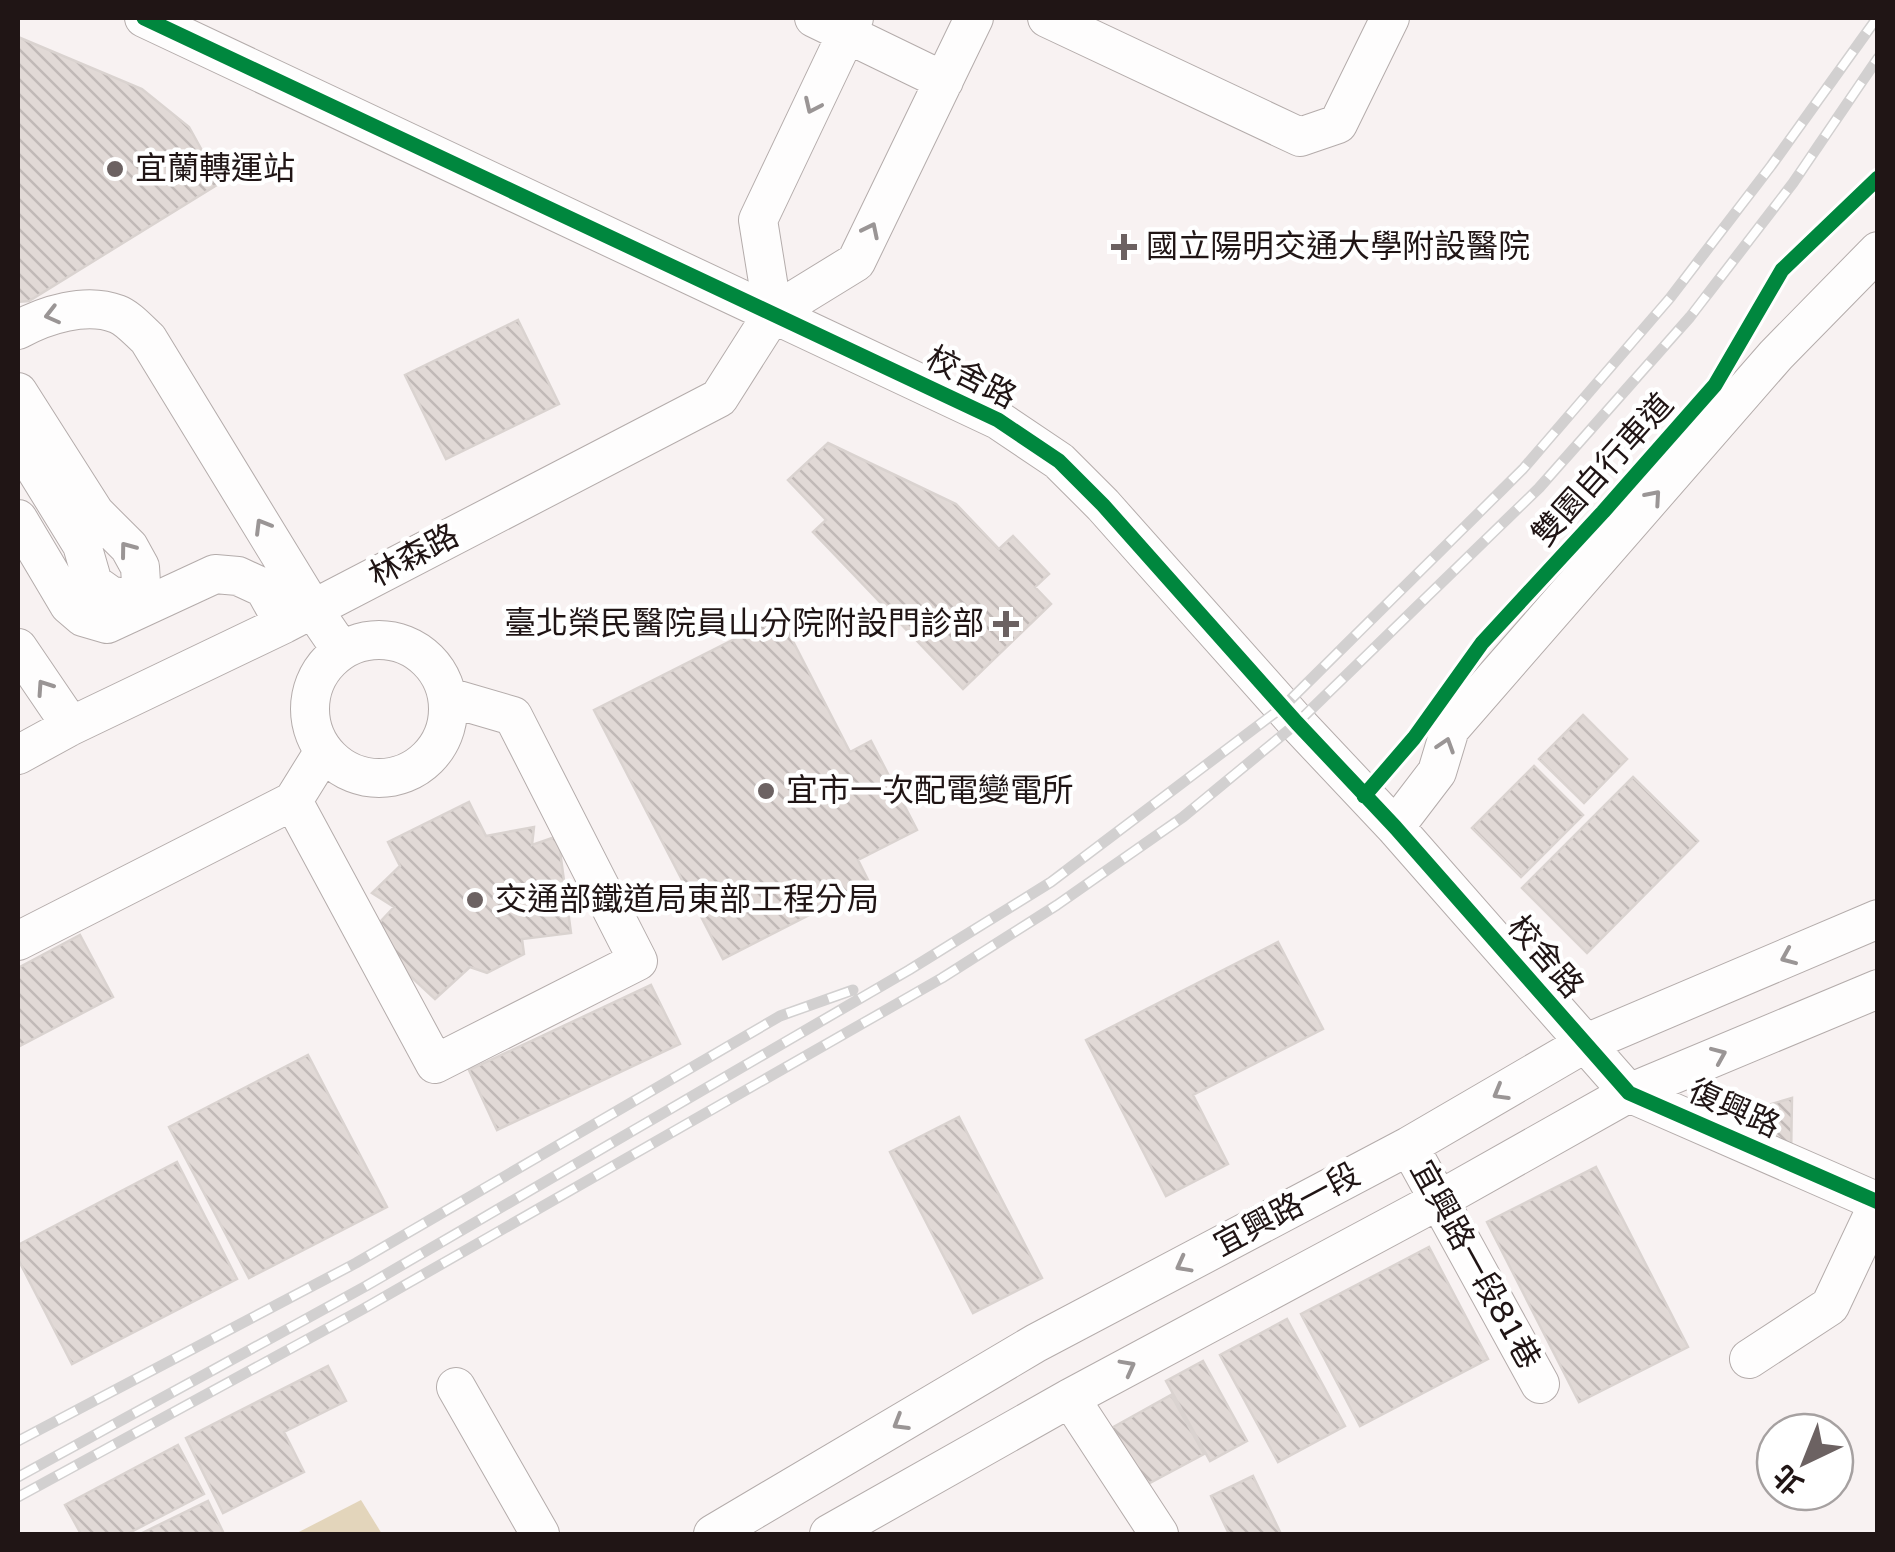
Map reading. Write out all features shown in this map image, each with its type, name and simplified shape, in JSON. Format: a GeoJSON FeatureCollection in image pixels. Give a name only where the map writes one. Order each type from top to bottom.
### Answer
{"type":"FeatureCollection","features":[{"type":"Feature","properties":{"kind":"street","name":"校舍路"},"geometry":{"type":"LineString","coordinates":[[144,18],[998,420],[1059,461],[1395,827],[1584,1044]]}},
{"type":"Feature","properties":{"kind":"street"},"geometry":{"type":"LineString","coordinates":[[944,81],[838,23],[758,220],[773,314],[856,262],[944,81],[974,18]]}},
{"type":"Feature","properties":{"kind":"street"},"geometry":{"type":"LineString","coordinates":[[1062,21],[1300,136],[1338,124],[1390,18]]}},
{"type":"Feature","properties":{"kind":"street"},"geometry":{"type":"LineString","coordinates":[[1395,827],[1437,772],[1450,729],[1776,355],[1878,252]]}},
{"type":"Feature","properties":{"kind":"street"},"geometry":{"type":"LineString","coordinates":[[18,330],[38,318],[80,309],[118,314],[148,339],[298,617]]}},
{"type":"Feature","properties":{"kind":"street","name":"林森路"},"geometry":{"type":"LineString","coordinates":[[19,751],[298,617],[719,398],[773,314]]}},
{"type":"Feature","properties":{"kind":"street"},"geometry":{"type":"LineString","coordinates":[[18,392],[95,513],[129,546],[140,568],[141,583],[135,593],[122,598],[93,583],[82,545],[18,441]]}},
{"type":"Feature","properties":{"kind":"street"},"geometry":{"type":"LineString","coordinates":[[18,462],[93,583],[104,596],[120,605],[140,609]]}},
{"type":"Feature","properties":{"kind":"street"},"geometry":{"type":"LineString","coordinates":[[18,500],[70,589],[88,606],[108,614],[140,609]]}},
{"type":"Feature","properties":{"kind":"street"},"geometry":{"type":"LineString","coordinates":[[18,520],[69,604],[82,616],[107,624],[215,574],[238,576],[264,588],[341,650]]}},
{"type":"Feature","properties":{"kind":"street"},"geometry":{"type":"LineString","coordinates":[[362,640],[408,644],[426,657],[441,676],[448,697],[448,720],[441,742],[427,760],[408,772],[386,778],[362,776],[341,767],[324,752],[313,731],[309,708],[313,685],[324,665],[341,650],[362,640]]}},
{"type":"Feature","properties":{"kind":"street"},"geometry":{"type":"LineString","coordinates":[[18,648],[71,726]]}},
{"type":"Feature","properties":{"kind":"street"},"geometry":{"type":"LineString","coordinates":[[293,801],[435,1064],[638,961],[514,716],[448,697]]}},
{"type":"Feature","properties":{"kind":"street"},"geometry":{"type":"LineString","coordinates":[[18,941],[293,801],[324,752]]}},
{"type":"Feature","properties":{"kind":"street","name":"宜興路一段"},"geometry":{"type":"LineString","coordinates":[[713,1534],[1036,1342],[1409,1146],[1584,1044],[1878,919]]}},
{"type":"Feature","properties":{"kind":"street","name":"宜興路一段"},"geometry":{"type":"LineString","coordinates":[[829,1534],[1629,1093],[1878,989]]}},
{"type":"Feature","properties":{"kind":"street","name":"復興路"},"geometry":{"type":"LineString","coordinates":[[1584,1044],[1629,1093],[1878,1203]]}},
{"type":"Feature","properties":{"kind":"street","name":"宜興路一段81巷"},"geometry":{"type":"LineString","coordinates":[[1409,1146],[1540,1384]]}},
{"type":"Feature","properties":{"kind":"street"},"geometry":{"type":"LineString","coordinates":[[1749,1360],[1830,1306],[1878,1203]]}},
{"type":"Feature","properties":{"kind":"street"},"geometry":{"type":"LineString","coordinates":[[456,1387],[540,1534]]}},
{"type":"Feature","properties":{"kind":"street"},"geometry":{"type":"LineString","coordinates":[[1070,1398],[1159,1534]]}},
{"type":"Feature","properties":{"kind":"shaded area"},"geometry":{"type":"Polygon","coordinates":[[[361,1500],[382,1534],[295,1534],[361,1500]]]}},
{"type":"Feature","properties":{"kind":"building","name":"宜蘭轉運站"},"geometry":{"type":"Polygon","coordinates":[[[18,37],[142,89],[189,127],[220,183],[29,301],[18,302],[18,37]]]}},
{"type":"Feature","properties":{"kind":"building"},"geometry":{"type":"Polygon","coordinates":[[[518,320],[559,404],[446,459],[405,375],[518,320]]]}},
{"type":"Feature","properties":{"kind":"building"},"geometry":{"type":"Polygon","coordinates":[[[828,443],[956,504],[999,549],[1013,536],[1049,574],[1035,587],[1051,604],[963,689],[813,532],[826,520],[788,480],[828,443]]]}},
{"type":"Feature","properties":{"kind":"building","name":"宜市一次配電變電所"},"geometry":{"type":"Polygon","coordinates":[[[780,616],[850,752],[871,741],[917,830],[858,860],[870,884],[723,959],[594,710],[780,616]]]}},
{"type":"Feature","properties":{"kind":"building"},"geometry":{"type":"Polygon","coordinates":[[[1583,715],[1627,759],[1584,803],[1539,759],[1583,715]]]}},
{"type":"Feature","properties":{"kind":"building"},"geometry":{"type":"Polygon","coordinates":[[[1534,766],[1583,815],[1521,877],[1472,828],[1534,766]]]}},
{"type":"Feature","properties":{"kind":"building"},"geometry":{"type":"Polygon","coordinates":[[[1633,777],[1698,841],[1587,953],[1522,888],[1633,777]]]}},
{"type":"Feature","properties":{"kind":"building","name":"交通部鐵道局東部工程分局"},"geometry":{"type":"Polygon","coordinates":[[[469,802],[486,836],[534,827],[532,845],[558,836],[571,933],[522,939],[524,954],[487,973],[470,967],[435,999],[367,936],[394,907],[372,893],[400,866],[388,842],[469,802]]]}},
{"type":"Feature","properties":{"kind":"building"},"geometry":{"type":"Polygon","coordinates":[[[80,935],[113,997],[18,1047],[18,968],[80,935]]]}},
{"type":"Feature","properties":{"kind":"building"},"geometry":{"type":"Polygon","coordinates":[[[1278,942],[1323,1029],[1193,1095],[1228,1164],[1166,1196],[1086,1040],[1278,942]]]}},
{"type":"Feature","properties":{"kind":"building"},"geometry":{"type":"Polygon","coordinates":[[[651,985],[680,1044],[497,1130],[469,1070],[651,985]]]}},
{"type":"Feature","properties":{"kind":"building"},"geometry":{"type":"Polygon","coordinates":[[[308,1055],[387,1207],[249,1278],[169,1127],[308,1055]]]}},
{"type":"Feature","properties":{"kind":"building"},"geometry":{"type":"Polygon","coordinates":[[[1792,1098],[1791,1158],[1763,1144],[1758,1108],[1792,1098]]]}},
{"type":"Feature","properties":{"kind":"building"},"geometry":{"type":"Polygon","coordinates":[[[959,1117],[1042,1278],[973,1313],[890,1152],[959,1117]]]}},
{"type":"Feature","properties":{"kind":"building"},"geometry":{"type":"Polygon","coordinates":[[[177,1162],[237,1279],[72,1364],[18,1259],[18,1245],[177,1162]]]}},
{"type":"Feature","properties":{"kind":"building"},"geometry":{"type":"Polygon","coordinates":[[[1596,1167],[1688,1347],[1579,1402],[1487,1222],[1596,1167]]]}},
{"type":"Feature","properties":{"kind":"building"},"geometry":{"type":"Polygon","coordinates":[[[1429,1247],[1488,1359],[1360,1426],[1301,1314],[1429,1247]]]}},
{"type":"Feature","properties":{"kind":"building"},"geometry":{"type":"Polygon","coordinates":[[[1287,1319],[1345,1426],[1278,1462],[1220,1355],[1287,1319]]]}},
{"type":"Feature","properties":{"kind":"building"},"geometry":{"type":"Polygon","coordinates":[[[1203,1361],[1247,1441],[1210,1461],[1166,1381],[1203,1361]]]}},
{"type":"Feature","properties":{"kind":"building"},"geometry":{"type":"Polygon","coordinates":[[[328,1366],[346,1401],[284,1432],[304,1472],[223,1513],[186,1438],[328,1366]]]}},
{"type":"Feature","properties":{"kind":"building"},"geometry":{"type":"Polygon","coordinates":[[[1171,1395],[1204,1454],[1144,1486],[1110,1429],[1171,1395]]]}},
{"type":"Feature","properties":{"kind":"building"},"geometry":{"type":"Polygon","coordinates":[[[178,1445],[204,1494],[127,1534],[81,1534],[65,1505],[178,1445]]]}},
{"type":"Feature","properties":{"kind":"building"},"geometry":{"type":"Polygon","coordinates":[[[1253,1476],[1281,1534],[1229,1534],[1211,1496],[1253,1476]]]}},
{"type":"Feature","properties":{"kind":"building"},"geometry":{"type":"Polygon","coordinates":[[[208,1501],[224,1534],[140,1534],[208,1501]]]}},
{"type":"Feature","properties":{"kind":"railway"},"geometry":{"type":"LineString","coordinates":[[18,1477],[366,1286],[909,970],[1051,882],[1284,706],[1523,469],[1670,298],[1877,18]]}},
{"type":"Feature","properties":{"kind":"railway"},"geometry":{"type":"LineString","coordinates":[[18,1497],[363,1309],[942,978],[1057,905],[1183,817],[1297,723],[1539,488],[1690,317],[1793,183],[1878,58]]}},
{"type":"Feature","properties":{"kind":"railway"},"geometry":{"type":"LineString","coordinates":[[18,1441],[356,1263],[780,1016],[853,990]]}},
{"type":"Feature","properties":{"kind":"cycle path"},"geometry":{"type":"LineString","coordinates":[[144,18],[998,420],[1059,461],[1395,827],[1629,1093],[1878,1202]]}},
{"type":"Feature","properties":{"kind":"cycle path","name":"雙園自行車道"},"geometry":{"type":"LineString","coordinates":[[1364,796],[1414,738],[1482,643],[1715,385],[1782,270],[1878,178]]}},
{"type":"Feature","properties":{"kind":"place","name":"宜蘭轉運站"},"geometry":{"type":"Point","coordinates":[115,169]}},
{"type":"Feature","properties":{"kind":"place","name":"國立陽明交通大學附設醫院"},"geometry":{"type":"Point","coordinates":[1124,247]}},
{"type":"Feature","properties":{"kind":"place","name":"臺北榮民醫院員山分院附設門診部"},"geometry":{"type":"Point","coordinates":[1006,624]}},
{"type":"Feature","properties":{"kind":"place","name":"宜市一次配電變電所"},"geometry":{"type":"Point","coordinates":[766,791]}},
{"type":"Feature","properties":{"kind":"place","name":"交通部鐵道局東部工程分局"},"geometry":{"type":"Point","coordinates":[475,900]}}]}
